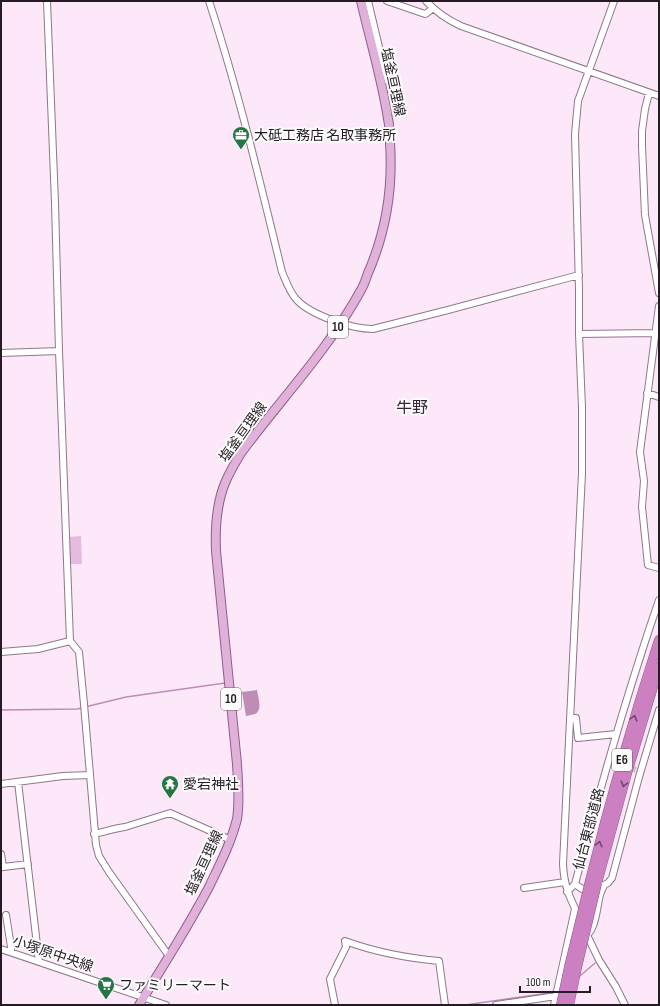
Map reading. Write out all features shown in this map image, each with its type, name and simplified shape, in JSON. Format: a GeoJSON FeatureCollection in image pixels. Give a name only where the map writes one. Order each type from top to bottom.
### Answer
{"type":"FeatureCollection","features":[{"type":"Feature","properties":{"kind":"highway","name":"仙台東部道路"},"geometry":{"type":"LineString","coordinates":[[561,1005],[569,968],[597,883],[619,771],[643,688],[659,640]]}},
{"type":"Feature","properties":{"kind":"highway","name":"仙台東部道路"},"geometry":{"type":"LineString","coordinates":[[569,1005],[597,883],[627,773],[659,666]]}},
{"type":"Feature","properties":{"kind":"main road","name":"塩釜亘理線"},"geometry":{"type":"LineString","coordinates":[[139,1005],[195,913],[224,857],[231,840],[237,817],[238,777],[216,551],[216,518],[224,484],[241,453],[341,322],[362,288],[378,248],[385,220],[390,186],[391,160],[388,120],[361,1]]}},
{"type":"Feature","properties":{"kind":"street"},"geometry":{"type":"LineString","coordinates":[[47,1],[55,203],[66,570],[70,641],[79,652],[94,834],[100,856],[109,872],[169,956]]}},
{"type":"Feature","properties":{"kind":"street"},"geometry":{"type":"LineString","coordinates":[[209,1],[221,38],[242,115],[282,272],[288,289],[305,307],[317,314],[365,329],[381,327],[579,276]]}},
{"type":"Feature","properties":{"kind":"street"},"geometry":{"type":"LineString","coordinates":[[368,1],[388,81]]}},
{"type":"Feature","properties":{"kind":"street"},"geometry":{"type":"LineString","coordinates":[[387,1],[425,14],[433,8]]}},
{"type":"Feature","properties":{"kind":"street"},"geometry":{"type":"LineString","coordinates":[[426,1],[443,16],[461,26],[659,96]]}},
{"type":"Feature","properties":{"kind":"street"},"geometry":{"type":"LineString","coordinates":[[614,1],[578,102],[575,134],[582,408],[582,473],[563,864],[567,892],[599,960],[616,987],[625,1005]]}},
{"type":"Feature","properties":{"kind":"street"},"geometry":{"type":"LineString","coordinates":[[649,92],[642,131],[645,216],[655,253],[659,294]]}},
{"type":"Feature","properties":{"kind":"street"},"geometry":{"type":"LineString","coordinates":[[659,306],[640,452],[644,480],[642,507],[648,565],[659,568]]}},
{"type":"Feature","properties":{"kind":"street"},"geometry":{"type":"LineString","coordinates":[[579,334],[655,333]]}},
{"type":"Feature","properties":{"kind":"street"},"geometry":{"type":"LineString","coordinates":[[1,353],[59,351]]}},
{"type":"Feature","properties":{"kind":"street"},"geometry":{"type":"LineString","coordinates":[[647,393],[659,397]]}},
{"type":"Feature","properties":{"kind":"street"},"geometry":{"type":"LineString","coordinates":[[567,892],[575,884],[593,813],[612,762],[616,734],[659,600]]}},
{"type":"Feature","properties":{"kind":"street"},"geometry":{"type":"LineString","coordinates":[[1,652],[38,649],[70,641]]}},
{"type":"Feature","properties":{"kind":"street"},"geometry":{"type":"LineString","coordinates":[[639,661],[646,663]]}},
{"type":"Feature","properties":{"kind":"street"},"geometry":{"type":"LineString","coordinates":[[597,883],[612,878],[638,771],[659,710]]}},
{"type":"Feature","properties":{"kind":"street"},"geometry":{"type":"LineString","coordinates":[[570,719],[576,718],[578,738],[616,734]]}},
{"type":"Feature","properties":{"kind":"street"},"geometry":{"type":"LineString","coordinates":[[1,784],[63,776],[90,775]]}},
{"type":"Feature","properties":{"kind":"street"},"geometry":{"type":"LineString","coordinates":[[18,782],[39,962]]}},
{"type":"Feature","properties":{"kind":"street"},"geometry":{"type":"LineString","coordinates":[[94,834],[125,827],[170,813],[231,840]]}},
{"type":"Feature","properties":{"kind":"street"},"geometry":{"type":"LineString","coordinates":[[1,854],[3,867],[28,864]]}},
{"type":"Feature","properties":{"kind":"street"},"geometry":{"type":"LineString","coordinates":[[524,888],[565,882]]}},
{"type":"Feature","properties":{"kind":"street"},"geometry":{"type":"LineString","coordinates":[[575,884],[582,889],[600,887],[597,883]]}},
{"type":"Feature","properties":{"kind":"street"},"geometry":{"type":"LineString","coordinates":[[587,935],[593,926],[601,894],[597,883]]}},
{"type":"Feature","properties":{"kind":"street"},"geometry":{"type":"LineString","coordinates":[[554,1005],[575,909]]}},
{"type":"Feature","properties":{"kind":"street"},"geometry":{"type":"LineString","coordinates":[[6,915],[11,947],[10,952]]}},
{"type":"Feature","properties":{"kind":"street"},"geometry":{"type":"LineString","coordinates":[[335,1005],[330,979],[346,947],[345,942],[400,956],[439,961],[445,1005]]}},
{"type":"Feature","properties":{"kind":"street","name":"小塚原中央線"},"geometry":{"type":"LineString","coordinates":[[1,949],[166,1005]]}},
{"type":"Feature","properties":{"kind":"street"},"geometry":{"type":"LineString","coordinates":[[496,1005],[556,996]]}},
{"type":"Feature","properties":{"kind":"shaded area"},"geometry":{"type":"Polygon","coordinates":[[[81,536],[82,564],[69,564],[68,537],[81,536]]]}},
{"type":"Feature","properties":{"kind":"shaded area"},"geometry":{"type":"Polygon","coordinates":[[[257,690],[259,710],[255,714],[246,716],[242,692],[257,690]]]}},
{"type":"Feature","properties":{"kind":"waterway"},"geometry":{"type":"LineString","coordinates":[[85,707],[126,697],[225,683]]}},
{"type":"Feature","properties":{"kind":"waterway"},"geometry":{"type":"LineString","coordinates":[[1,710],[82,708]]}},
{"type":"Feature","properties":{"kind":"waterway"},"geometry":{"type":"LineString","coordinates":[[580,976],[595,963]]}},
{"type":"Feature","properties":{"kind":"waterway"},"geometry":{"type":"LineString","coordinates":[[465,1005],[554,991]]}},
{"type":"Feature","properties":{"kind":"tunnel"},"geometry":{"type":"LineString","coordinates":[[615,763],[636,770]]}},
{"type":"Feature","properties":{"kind":"place","name":"大砥工務店 名取事務所"},"geometry":{"type":"Point","coordinates":[241,150]}},
{"type":"Feature","properties":{"kind":"place","name":"愛宕神社"},"geometry":{"type":"Point","coordinates":[170,799]}},
{"type":"Feature","properties":{"kind":"place","name":"ファミリーマート"},"geometry":{"type":"Point","coordinates":[106,1000]}},
{"type":"Feature","properties":{"kind":"district","name":"牛野"},"geometry":{"type":"Point","coordinates":[412,408]}}]}
